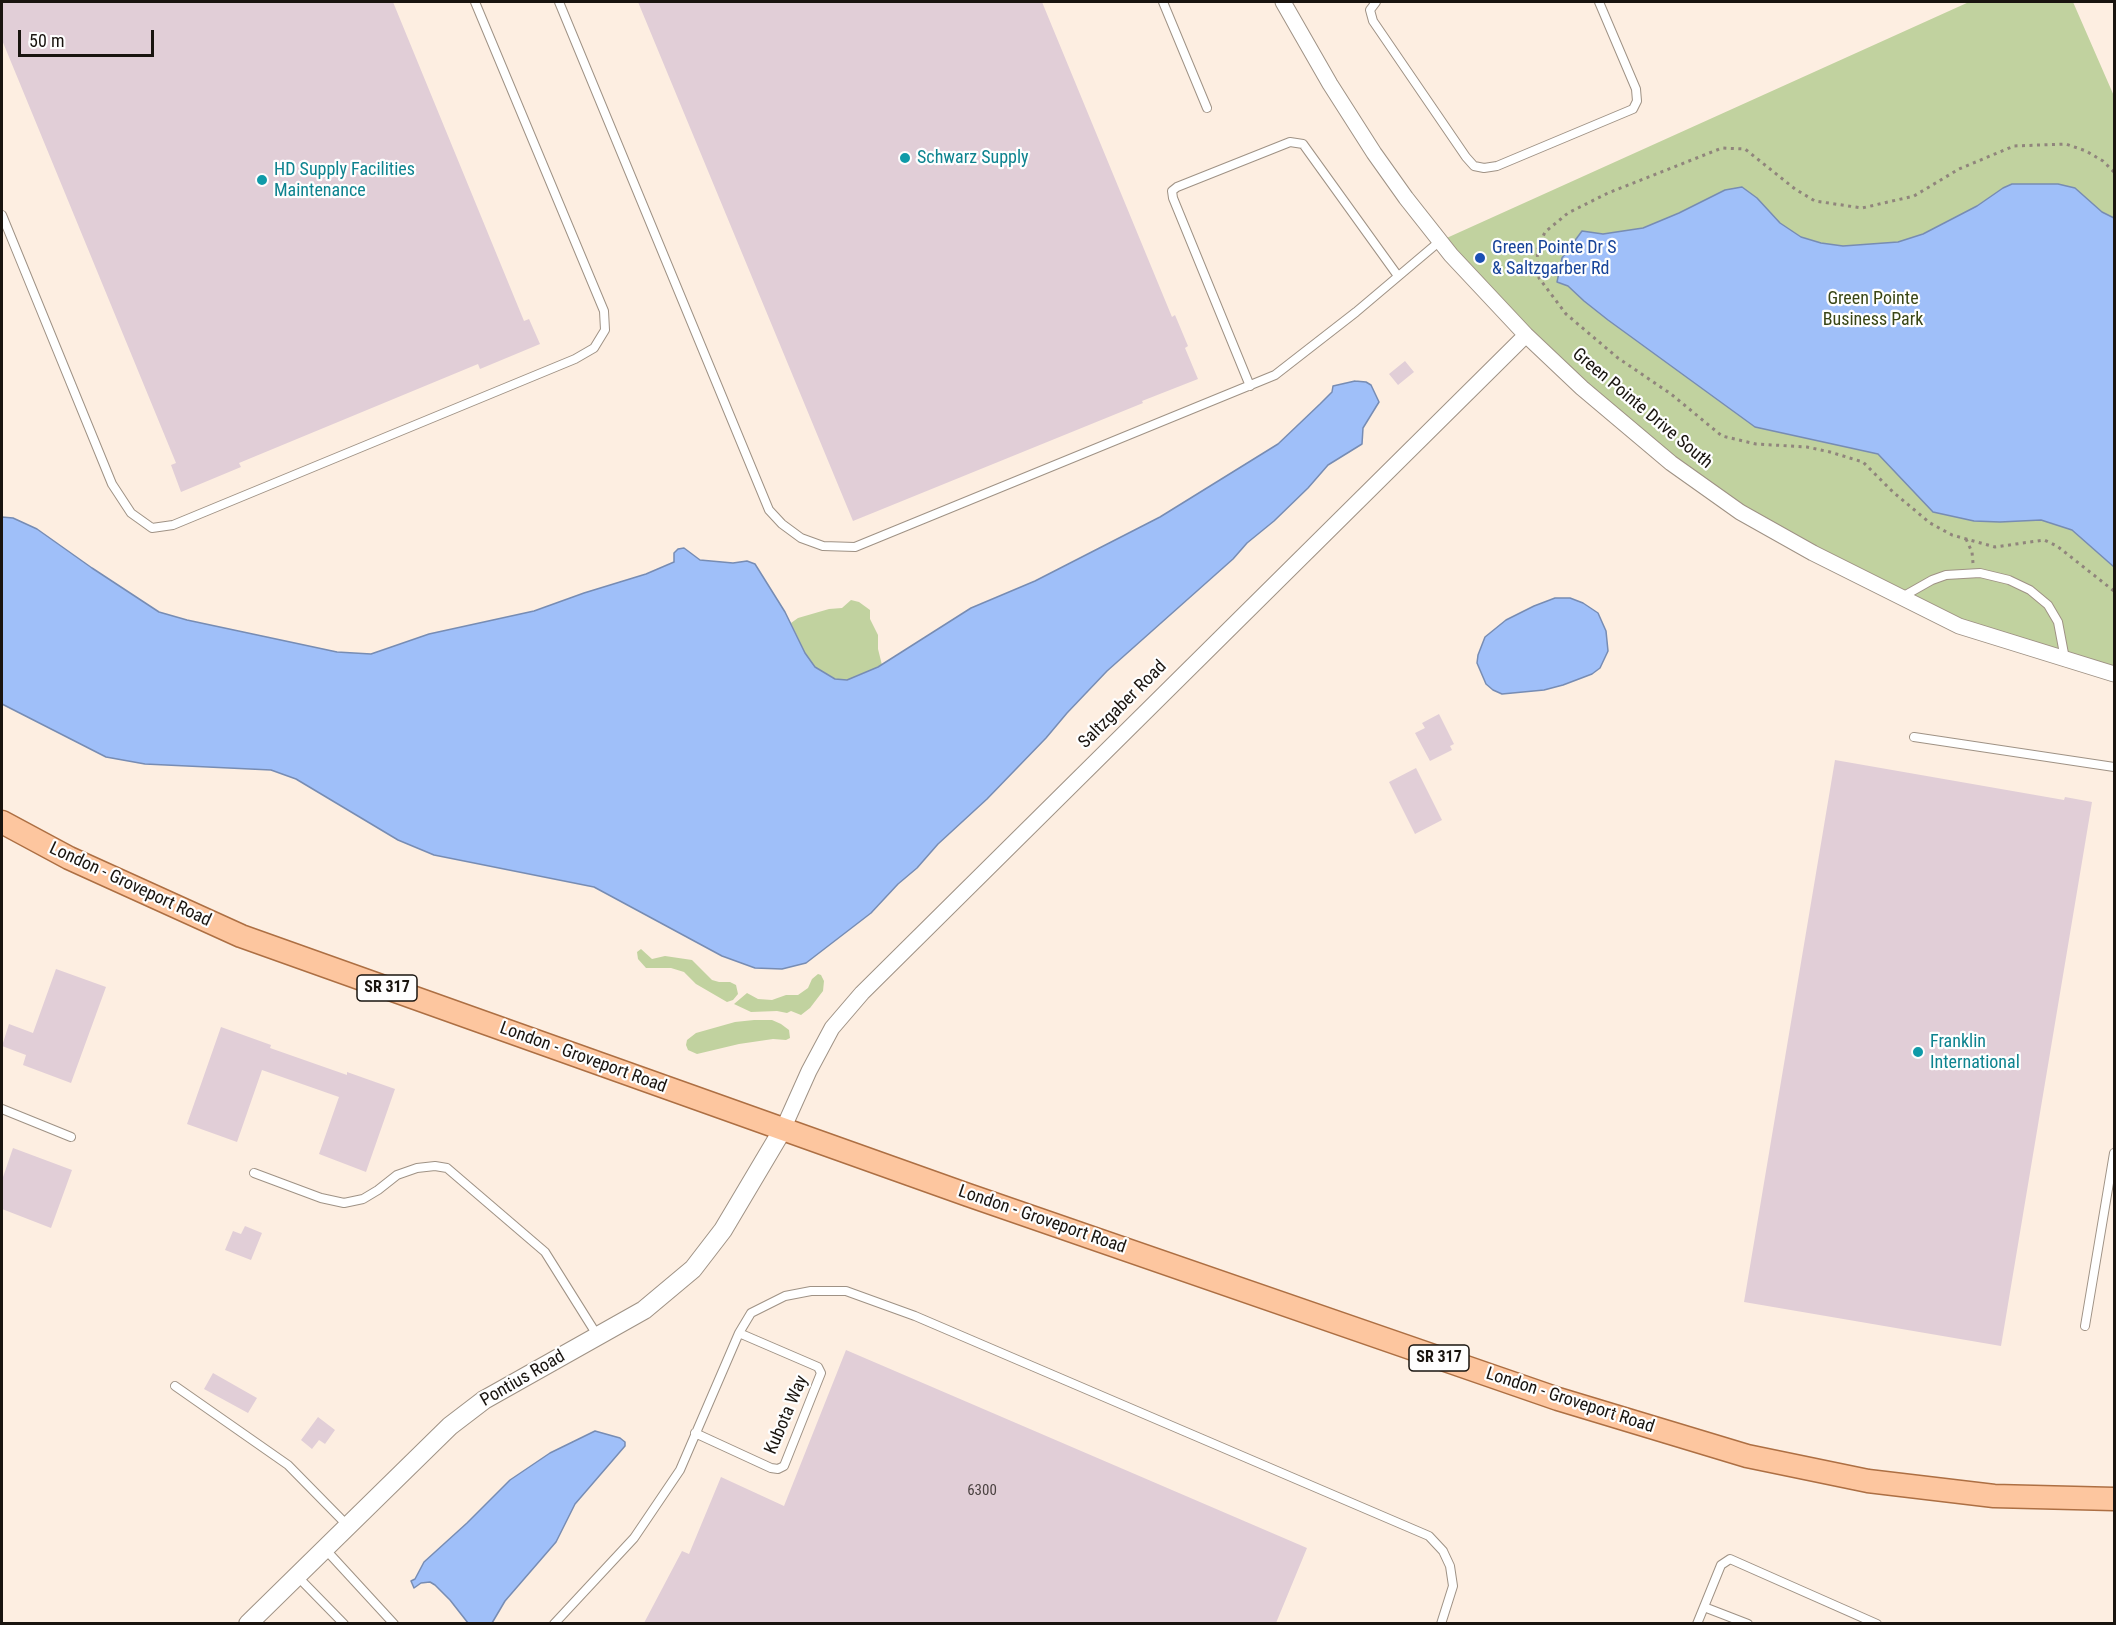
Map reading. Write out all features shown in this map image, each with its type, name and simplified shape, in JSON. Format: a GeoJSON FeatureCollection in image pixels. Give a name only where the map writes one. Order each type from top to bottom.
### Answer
{"type":"FeatureCollection","features":[{"type":"Feature","properties":{"kind":"main road","name":"London - Groveport Road"},"geometry":{"type":"LineString","coordinates":[[2,822],[69,858],[241,936],[783,1129],[1558,1399],[1747,1456],[1868,1481],[1994,1496],[2115,1499]]}},
{"type":"Feature","properties":{"kind":"street","name":"Green Pointe Drive South"},"geometry":{"type":"LineString","coordinates":[[1283,2],[1330,84],[1374,153],[1440,241],[1526,335],[1582,388],[1671,463],[1740,512],[1813,553],[1959,626],[2115,674]]}},
{"type":"Feature","properties":{"kind":"street","name":"Saltzgaber Road"},"geometry":{"type":"LineString","coordinates":[[783,1129],[809,1071],[832,1028],[853,1001],[1526,335]]}},
{"type":"Feature","properties":{"kind":"street","name":"Pontius Road"},"geometry":{"type":"LineString","coordinates":[[248,1623],[450,1426],[484,1400],[644,1311],[693,1269],[723,1230],[783,1129]]}},
{"type":"Feature","properties":{"kind":"lane"},"geometry":{"type":"LineString","coordinates":[[2,215],[112,484],[131,513],[152,528],[173,525],[575,359],[594,348],[605,330],[604,311],[475,2]]}},
{"type":"Feature","properties":{"kind":"lane"},"geometry":{"type":"LineString","coordinates":[[559,2],[769,510],[782,524],[801,538],[824,546],[855,547],[1275,375],[1289,366],[1440,241]]}},
{"type":"Feature","properties":{"kind":"lane"},"geometry":{"type":"LineString","coordinates":[[1163,2],[1207,108]]}},
{"type":"Feature","properties":{"kind":"lane"},"geometry":{"type":"LineString","coordinates":[[1376,2],[1370,10],[1373,21],[1466,157],[1474,166],[1484,168],[1497,166],[1633,109],[1637,101],[1636,89],[1599,2]]}},
{"type":"Feature","properties":{"kind":"lane"},"geometry":{"type":"LineString","coordinates":[[1250,386],[1173,198],[1172,191],[1177,187],[1290,141],[1303,144],[1398,276]]}},
{"type":"Feature","properties":{"kind":"lane"},"geometry":{"type":"LineString","coordinates":[[1902,597],[1946,575],[1980,573],[2010,580],[2030,590],[2048,605],[2058,622],[2065,659]]}},
{"type":"Feature","properties":{"kind":"lane"},"geometry":{"type":"LineString","coordinates":[[1914,737],[2115,767]]}},
{"type":"Feature","properties":{"kind":"lane"},"geometry":{"type":"LineString","coordinates":[[2,1109],[71,1137]]}},
{"type":"Feature","properties":{"kind":"lane"},"geometry":{"type":"LineString","coordinates":[[2085,1326],[2115,1153]]}},
{"type":"Feature","properties":{"kind":"lane"},"geometry":{"type":"LineString","coordinates":[[254,1173],[321,1198],[344,1203],[363,1199],[398,1175],[417,1168],[435,1166],[447,1168],[545,1252],[597,1336]]}},
{"type":"Feature","properties":{"kind":"lane"},"geometry":{"type":"LineString","coordinates":[[554,1623],[634,1538],[680,1470],[739,1333],[751,1313],[785,1296],[811,1291],[846,1291],[915,1316],[1429,1536],[1443,1551],[1450,1566],[1453,1586],[1441,1623]]}},
{"type":"Feature","properties":{"kind":"lane","name":"Kubota Way"},"geometry":{"type":"LineString","coordinates":[[695,1433],[771,1468],[778,1469],[784,1466],[821,1373],[818,1367],[739,1333]]}},
{"type":"Feature","properties":{"kind":"lane"},"geometry":{"type":"LineString","coordinates":[[175,1386],[288,1465],[347,1525]]}},
{"type":"Feature","properties":{"kind":"lane"},"geometry":{"type":"LineString","coordinates":[[324,1547],[394,1623]]}},
{"type":"Feature","properties":{"kind":"lane"},"geometry":{"type":"LineString","coordinates":[[1697,1623],[1721,1565],[1730,1559],[1877,1623]]}},
{"type":"Feature","properties":{"kind":"lane"},"geometry":{"type":"LineString","coordinates":[[297,1576],[344,1623]]}},
{"type":"Feature","properties":{"kind":"lane"},"geometry":{"type":"LineString","coordinates":[[1704,1607],[1748,1623]]}},
{"type":"Feature","properties":{"kind":"path"},"geometry":{"type":"LineString","coordinates":[[2115,172],[2094,156],[2066,144],[2014,146],[1959,169],[1914,196],[1862,208],[1845,207],[1815,201],[1795,189],[1745,149],[1722,148],[1608,193],[1568,213],[1545,232],[1537,251],[1539,278],[1566,314],[1618,357],[1671,394],[1722,436],[1756,444],[1807,447],[1863,462],[1893,492],[1930,523],[1952,535],[1995,547],[2044,540],[2056,546],[2115,591]]}},
{"type":"Feature","properties":{"kind":"path"},"geometry":{"type":"LineString","coordinates":[[1966,539],[1973,559],[1972,573]]}},
{"type":"Feature","properties":{"kind":"green space","name":"Green Pointe Business Park"},"geometry":{"type":"Polygon","coordinates":[[[1969,2],[2073,2],[2114,96],[2114,674],[1959,626],[1740,512],[1582,388],[1440,241],[1969,2]]]}},
{"type":"Feature","properties":{"kind":"green space"},"geometry":{"type":"Polygon","coordinates":[[[851,600],[859,602],[870,610],[870,619],[878,635],[878,649],[882,665],[857,678],[835,679],[815,667],[805,653],[791,623],[798,618],[829,609],[842,608],[851,600]]]}},
{"type":"Feature","properties":{"kind":"green space"},"geometry":{"type":"Polygon","coordinates":[[[641,949],[652,959],[665,956],[692,960],[712,980],[736,985],[738,994],[733,1000],[727,1002],[696,984],[684,972],[671,968],[646,968],[638,959],[637,952],[641,949]]]}},
{"type":"Feature","properties":{"kind":"green space"},"geometry":{"type":"Polygon","coordinates":[[[818,974],[824,981],[823,991],[810,1008],[801,1015],[791,1011],[787,1013],[751,1012],[734,1004],[747,993],[758,999],[772,1000],[786,995],[798,995],[808,988],[812,979],[818,974]]]}},
{"type":"Feature","properties":{"kind":"green space"},"geometry":{"type":"Polygon","coordinates":[[[772,1020],[781,1024],[789,1030],[790,1038],[739,1044],[697,1054],[688,1050],[687,1040],[696,1033],[735,1022],[772,1020]]]}},
{"type":"Feature","properties":{"kind":"water"},"geometry":{"type":"Polygon","coordinates":[[[2012,184],[2058,184],[2075,188],[2102,212],[2114,218],[2114,567],[2072,530],[2041,520],[1974,521],[1933,512],[1878,454],[1755,427],[1608,320],[1568,286],[1557,282],[1562,258],[1582,231],[1603,234],[1643,228],[1725,190],[1742,187],[1757,198],[1780,223],[1801,237],[1843,246],[1898,242],[1923,234],[1977,206],[2012,184]]]}},
{"type":"Feature","properties":{"kind":"water"},"geometry":{"type":"Polygon","coordinates":[[[1355,381],[1371,385],[1379,402],[1363,428],[1362,444],[1328,465],[1274,521],[1107,671],[987,799],[938,844],[871,913],[806,963],[782,969],[755,968],[722,956],[594,887],[434,855],[398,840],[296,779],[271,770],[145,764],[106,757],[2,704],[2,517],[13,518],[37,529],[159,612],[337,652],[371,654],[429,634],[534,611],[646,574],[674,562],[674,553],[684,548],[700,560],[733,563],[747,561],[755,564],[815,667],[835,679],[847,680],[878,667],[971,608],[1035,581],[1160,517],[1278,444],[1332,392],[1333,386],[1355,381]]]}},
{"type":"Feature","properties":{"kind":"water"},"geometry":{"type":"Polygon","coordinates":[[[1555,598],[1570,598],[1598,613],[1606,631],[1608,651],[1600,668],[1592,674],[1544,690],[1502,694],[1493,690],[1486,684],[1477,663],[1485,637],[1506,620],[1555,598]]]}},
{"type":"Feature","properties":{"kind":"water"},"geometry":{"type":"Polygon","coordinates":[[[595,1431],[620,1438],[625,1442],[625,1446],[575,1504],[556,1542],[505,1601],[492,1623],[468,1623],[450,1600],[430,1582],[421,1583],[414,1588],[411,1581],[415,1579],[424,1562],[510,1480],[550,1453],[595,1431]]]}},
{"type":"Feature","properties":{"kind":"building","name":"HD Supply Facilities Maintenance"},"geometry":{"type":"Polygon","coordinates":[[[2,2],[393,2],[524,321],[529,319],[540,344],[480,369],[478,364],[239,463],[241,467],[181,492],[171,465],[176,463],[2,40],[2,2]]]}},
{"type":"Feature","properties":{"kind":"building","name":"Schwarz Supply"},"geometry":{"type":"Polygon","coordinates":[[[638,2],[1042,2],[1172,317],[1175,315],[1188,346],[1185,348],[1198,379],[853,521],[638,2]]]}},
{"type":"Feature","properties":{"kind":"building"},"geometry":{"type":"Polygon","coordinates":[[[1405,361],[1414,372],[1398,385],[1389,374],[1405,361]]]}},
{"type":"Feature","properties":{"kind":"building"},"geometry":{"type":"Polygon","coordinates":[[[1439,714],[1454,744],[1450,746],[1452,750],[1430,761],[1415,733],[1425,728],[1422,723],[1439,714]]]}},
{"type":"Feature","properties":{"kind":"building","name":"Franklin International"},"geometry":{"type":"Polygon","coordinates":[[[1835,760],[2064,800],[2065,797],[2092,802],[2001,1346],[1744,1302],[1835,760]]]}},
{"type":"Feature","properties":{"kind":"building"},"geometry":{"type":"Polygon","coordinates":[[[1416,768],[1442,820],[1415,834],[1389,782],[1416,768]]]}},
{"type":"Feature","properties":{"kind":"building"},"geometry":{"type":"Polygon","coordinates":[[[56,969],[106,987],[71,1083],[23,1065],[26,1055],[2,1046],[9,1024],[33,1033],[56,969]]]}},
{"type":"Feature","properties":{"kind":"building"},"geometry":{"type":"Polygon","coordinates":[[[221,1027],[271,1045],[270,1048],[395,1089],[366,1172],[319,1154],[339,1097],[262,1070],[237,1142],[187,1124],[221,1027]]]}},
{"type":"Feature","properties":{"kind":"building"},"geometry":{"type":"Polygon","coordinates":[[[13,1148],[72,1170],[51,1228],[2,1209],[2,1180],[13,1148]]]}},
{"type":"Feature","properties":{"kind":"building"},"geometry":{"type":"Polygon","coordinates":[[[245,1226],[262,1233],[251,1260],[225,1250],[233,1231],[241,1234],[245,1226]]]}},
{"type":"Feature","properties":{"kind":"building"},"geometry":{"type":"Polygon","coordinates":[[[846,1350],[1307,1548],[1276,1623],[644,1623],[682,1551],[689,1554],[721,1477],[784,1506],[846,1350]]]}},
{"type":"Feature","properties":{"kind":"building"},"geometry":{"type":"Polygon","coordinates":[[[213,1373],[257,1398],[248,1413],[204,1389],[213,1373]]]}},
{"type":"Feature","properties":{"kind":"building"},"geometry":{"type":"Polygon","coordinates":[[[318,1417],[335,1430],[325,1444],[319,1440],[312,1449],[301,1440],[318,1417]]]}},
{"type":"Feature","properties":{"kind":"place","name":"Schwarz Supply"},"geometry":{"type":"Point","coordinates":[905,158]}},
{"type":"Feature","properties":{"kind":"place","name":"HD Supply Facilities Maintenance"},"geometry":{"type":"Point","coordinates":[262,180]}},
{"type":"Feature","properties":{"kind":"place","name":"Green Pointe Dr S & Saltzgarber Rd"},"geometry":{"type":"Point","coordinates":[1480,258]}},
{"type":"Feature","properties":{"kind":"place","name":"Franklin International"},"geometry":{"type":"Point","coordinates":[1918,1052]}}]}
